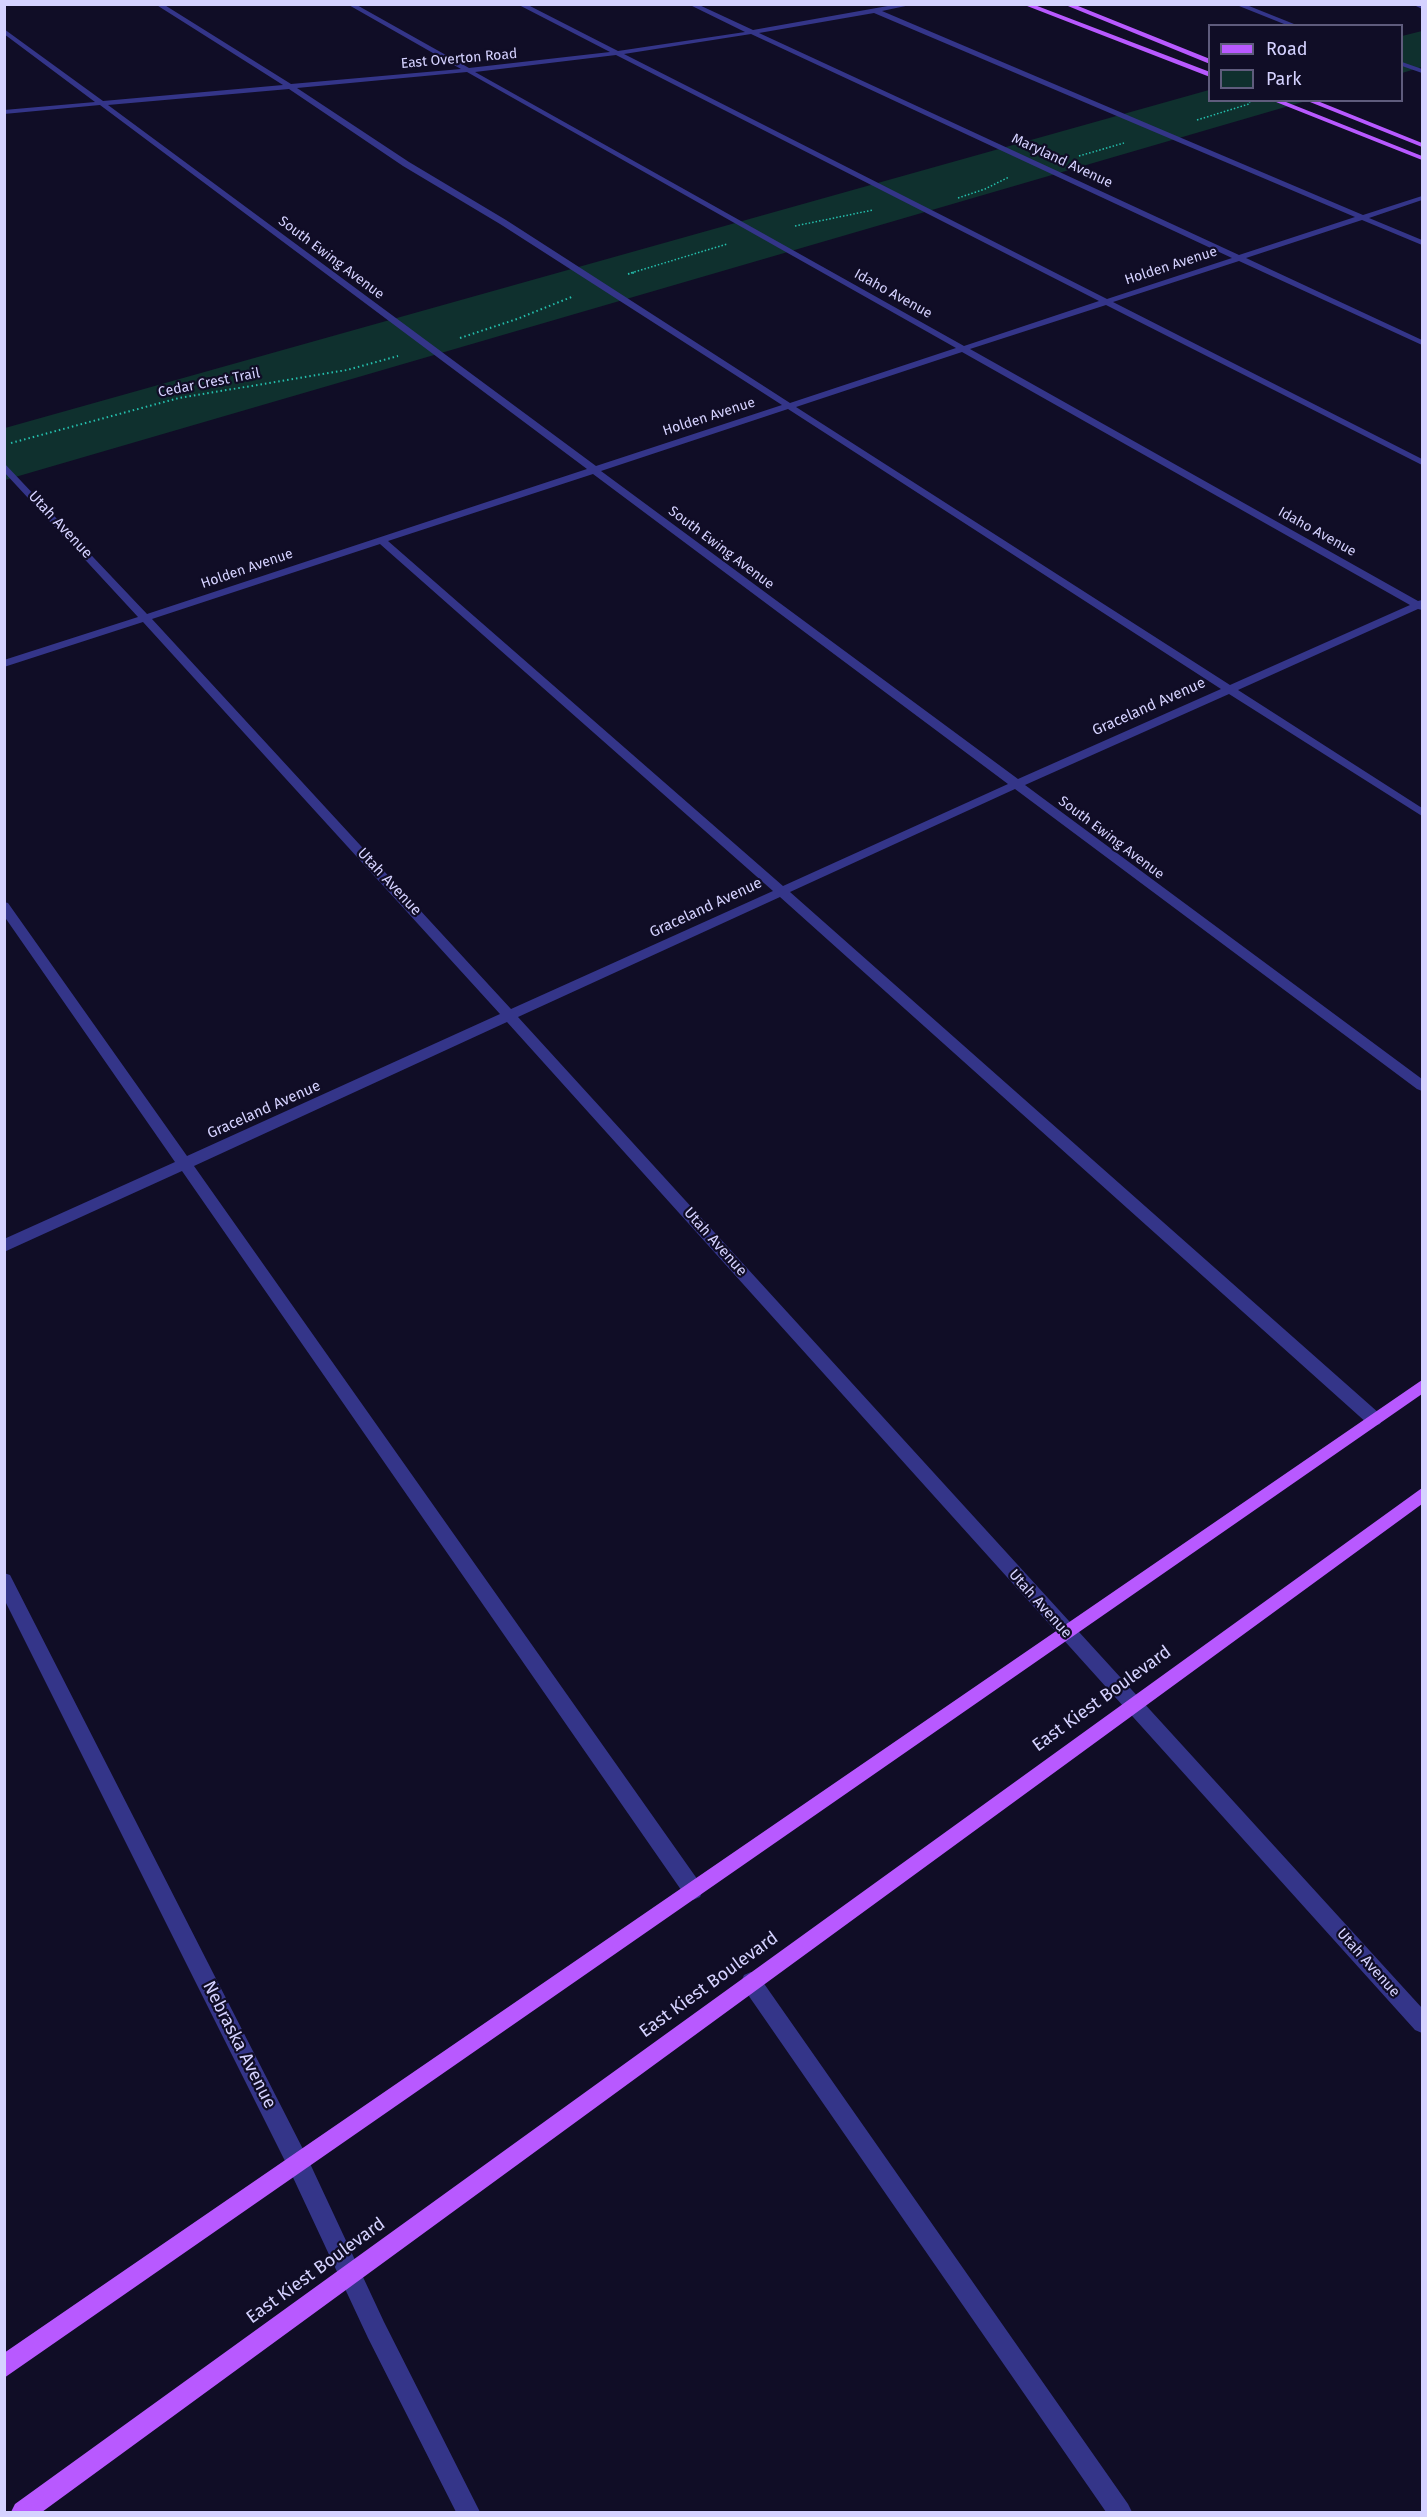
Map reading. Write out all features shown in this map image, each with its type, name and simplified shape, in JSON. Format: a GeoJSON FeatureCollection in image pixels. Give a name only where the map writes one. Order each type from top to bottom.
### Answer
{"type":"FeatureCollection","features":[{"type":"Feature","properties":{"kind":"main road"},"geometry":{"type":"LineString","coordinates":[[1025,4],[1208,75]]}},
{"type":"Feature","properties":{"kind":"main road"},"geometry":{"type":"LineString","coordinates":[[1066,4],[1208,62]]}},
{"type":"Feature","properties":{"kind":"main road"},"geometry":{"type":"LineString","coordinates":[[1279,102],[1422,158]]}},
{"type":"Feature","properties":{"kind":"main road"},"geometry":{"type":"LineString","coordinates":[[1313,102],[1422,145]]}},
{"type":"Feature","properties":{"kind":"main road"},"geometry":{"type":"LineString","coordinates":[[4,2367],[1422,1386]]}},
{"type":"Feature","properties":{"kind":"main road","name":"East Kiest Boulevard"},"geometry":{"type":"LineString","coordinates":[[23,2512],[1422,1495]]}},
{"type":"Feature","properties":{"kind":"street"},"geometry":{"type":"LineString","coordinates":[[158,4],[287,87],[334,114],[406,164],[503,222],[1422,813]]}},
{"type":"Feature","properties":{"kind":"street","name":"Idaho Avenue"},"geometry":{"type":"LineString","coordinates":[[350,4],[1421,605]]}},
{"type":"Feature","properties":{"kind":"street"},"geometry":{"type":"LineString","coordinates":[[520,4],[1422,462]]}},
{"type":"Feature","properties":{"kind":"street","name":"Maryland Avenue"},"geometry":{"type":"LineString","coordinates":[[690,4],[1422,343]]}},
{"type":"Feature","properties":{"kind":"street"},"geometry":{"type":"LineString","coordinates":[[859,4],[1422,243]]}},
{"type":"Feature","properties":{"kind":"street","name":"East Overton Road"},"geometry":{"type":"LineString","coordinates":[[4,111],[466,71],[617,54],[753,34],[912,4]]}},
{"type":"Feature","properties":{"kind":"street"},"geometry":{"type":"LineString","coordinates":[[1237,4],[1291,24]]}},
{"type":"Feature","properties":{"kind":"street"},"geometry":{"type":"LineString","coordinates":[[1415,4],[1422,7]]}},
{"type":"Feature","properties":{"kind":"street","name":"South Ewing Avenue"},"geometry":{"type":"LineString","coordinates":[[4,31],[1422,1086]]}},
{"type":"Feature","properties":{"kind":"street"},"geometry":{"type":"LineString","coordinates":[[1403,65],[1422,71]]}},
{"type":"Feature","properties":{"kind":"street","name":"Holden Avenue"},"geometry":{"type":"LineString","coordinates":[[4,664],[1422,198]]}},
{"type":"Feature","properties":{"kind":"street","name":"Utah Avenue"},"geometry":{"type":"LineString","coordinates":[[4,466],[512,1016],[1132,1705],[1422,2023]]}},
{"type":"Feature","properties":{"kind":"street"},"geometry":{"type":"LineString","coordinates":[[380,539],[782,892],[1374,1419]]}},
{"type":"Feature","properties":{"kind":"street","name":"Graceland Avenue"},"geometry":{"type":"LineString","coordinates":[[4,1246],[1017,784],[1421,605]]}},
{"type":"Feature","properties":{"kind":"street"},"geometry":{"type":"LineString","coordinates":[[4,906],[693,1890]]}},
{"type":"Feature","properties":{"kind":"street","name":"Nebraska Avenue"},"geometry":{"type":"LineString","coordinates":[[4,1580],[298,2163],[349,2275],[468,2512]]}},
{"type":"Feature","properties":{"kind":"street"},"geometry":{"type":"LineString","coordinates":[[751,1982],[1120,2512]]}},
{"type":"Feature","properties":{"kind":"path","name":"Cedar Crest Trail"},"geometry":{"type":"LineString","coordinates":[[7,444],[178,398],[348,370],[405,354]]}},
{"type":"Feature","properties":{"kind":"green space"},"geometry":{"type":"Polygon","coordinates":[[[1422,31],[1422,67],[1403,73],[1403,36],[1422,31]]]}},
{"type":"Feature","properties":{"kind":"green space"},"geometry":{"type":"Polygon","coordinates":[[[1208,90],[1208,102],[1303,102],[5,480],[5,428],[1208,90]]]}}]}
